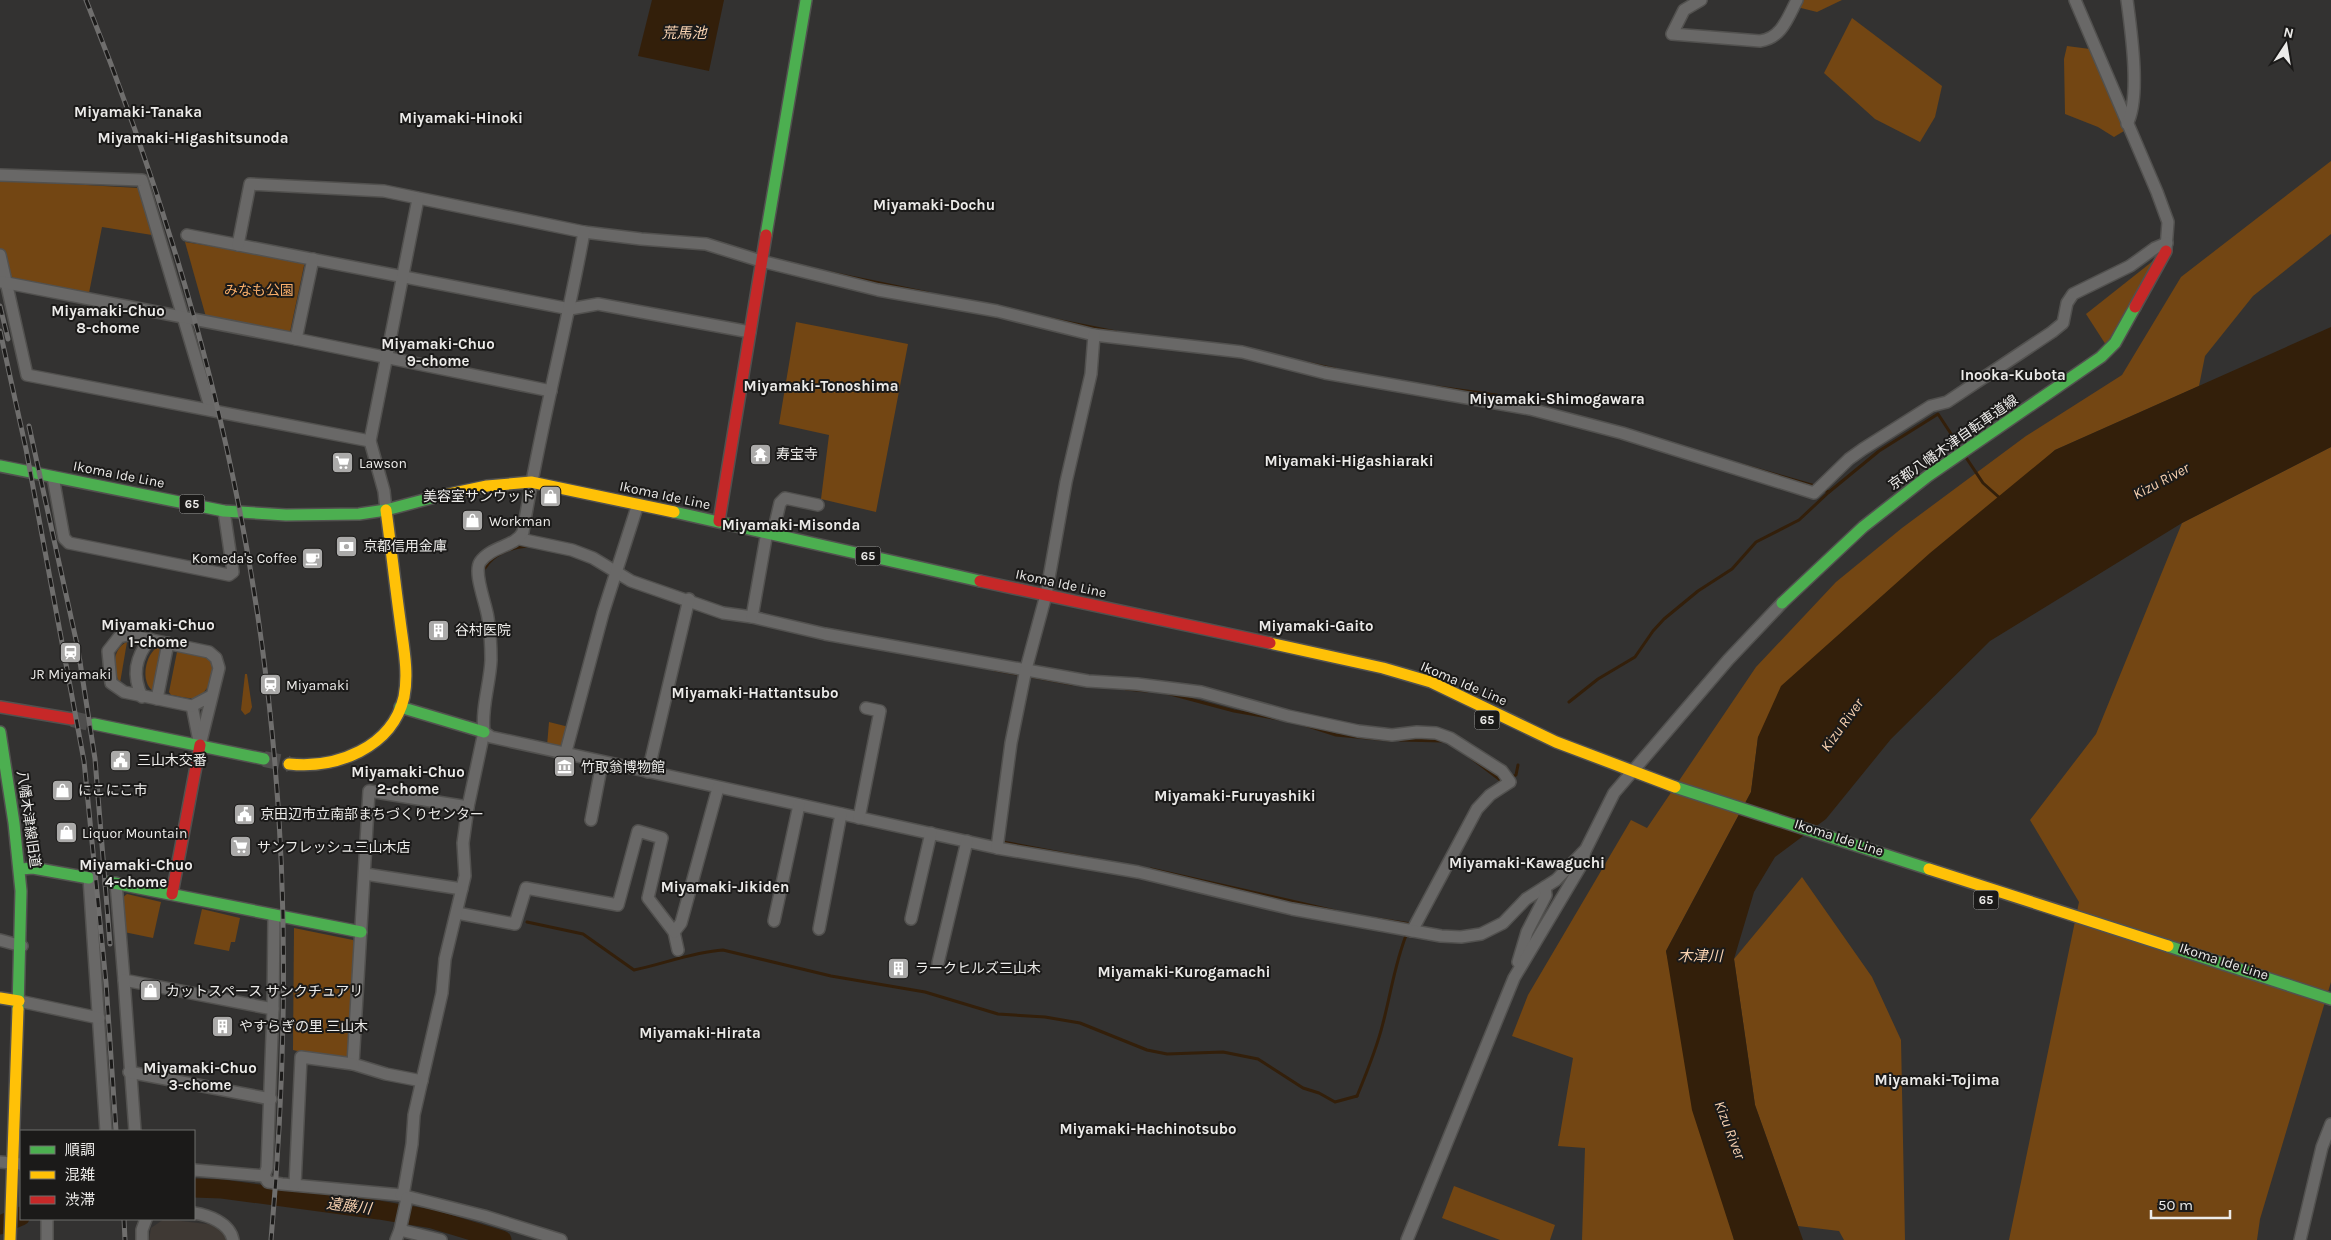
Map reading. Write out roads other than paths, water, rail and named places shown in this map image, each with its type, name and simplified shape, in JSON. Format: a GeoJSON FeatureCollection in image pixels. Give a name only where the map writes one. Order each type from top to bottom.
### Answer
{"type":"FeatureCollection","features":[{"type":"Feature","properties":{"kind":"main road"},"geometry":{"type":"LineString","coordinates":[[719,521],[760,261],[806,0]]}},
{"type":"Feature","properties":{"kind":"main road","name":"京都八幡木津自転車道線"},"geometry":{"type":"LineString","coordinates":[[1782,603],[1863,527],[1928,476],[2101,357],[2115,343],[2166,247]]}},
{"type":"Feature","properties":{"kind":"main road","name":"Ikoma Ide Line"},"geometry":{"type":"LineString","coordinates":[[0,466],[224,511],[325,516],[386,510],[449,493],[486,486],[531,482],[719,521],[1046,595],[1349,660],[1431,682],[1556,742],[1647,778],[2331,999]]}},
{"type":"Feature","properties":{"kind":"main road"},"geometry":{"type":"LineString","coordinates":[[288,764],[324,766],[352,758],[387,730],[400,707],[405,692],[406,669],[386,510]]}},
{"type":"Feature","properties":{"kind":"main road","name":"Ikoma Ide Line"},"geometry":{"type":"LineString","coordinates":[[1349,660],[1425,690],[1468,710],[1532,744]]}},
{"type":"Feature","properties":{"kind":"main road"},"geometry":{"type":"LineString","coordinates":[[0,707],[72,719]]}},
{"type":"Feature","properties":{"kind":"main road"},"geometry":{"type":"LineString","coordinates":[[400,707],[484,732]]}},
{"type":"Feature","properties":{"kind":"main road"},"geometry":{"type":"LineString","coordinates":[[94,724],[264,759]]}},
{"type":"Feature","properties":{"kind":"main road","name":"八幡木津線旧道"},"geometry":{"type":"LineString","coordinates":[[0,732],[21,869],[22,946],[11,1164],[5,1196],[10,1208],[10,1240]]}},
{"type":"Feature","properties":{"kind":"main road"},"geometry":{"type":"LineString","coordinates":[[172,894],[200,745]]}},
{"type":"Feature","properties":{"kind":"main road"},"geometry":{"type":"LineString","coordinates":[[1619,780],[1635,786]]}},
{"type":"Feature","properties":{"kind":"main road"},"geometry":{"type":"LineString","coordinates":[[21,869],[33,868],[89,878]]}},
{"type":"Feature","properties":{"kind":"main road"},"geometry":{"type":"LineString","coordinates":[[112,882],[362,932]]}},
{"type":"Feature","properties":{"kind":"main road"},"geometry":{"type":"LineString","coordinates":[[0,998],[19,1001]]}},
{"type":"Feature","properties":{"kind":"street"},"geometry":{"type":"LineString","coordinates":[[1701,0],[1684,10],[1672,34],[1760,41],[1770,40],[1779,33],[1797,0]]}},
{"type":"Feature","properties":{"kind":"street"},"geometry":{"type":"LineString","coordinates":[[238,245],[250,184],[384,191],[584,232],[706,244],[760,261],[878,290],[997,311],[1094,335],[1242,352],[1325,373],[1530,409],[1622,433],[1814,493],[1849,459],[1863,449],[1931,406],[1947,402],[2052,332],[2062,323],[2067,303],[2073,294],[2130,266],[2155,248],[2166,247],[2168,233],[2166,215],[2075,0]]}},
{"type":"Feature","properties":{"kind":"street"},"geometry":{"type":"LineString","coordinates":[[2127,0],[2133,77],[2133,110],[2127,124]]}},
{"type":"Feature","properties":{"kind":"street"},"geometry":{"type":"LineString","coordinates":[[0,175],[142,180],[211,410]]}},
{"type":"Feature","properties":{"kind":"street"},"geometry":{"type":"LineString","coordinates":[[386,510],[384,491],[370,442],[418,199]]}},
{"type":"Feature","properties":{"kind":"street"},"geometry":{"type":"LineString","coordinates":[[520,538],[523,532],[531,482],[570,309],[584,232]]}},
{"type":"Feature","properties":{"kind":"street"},"geometry":{"type":"LineString","coordinates":[[187,234],[570,309],[598,304],[750,332]]}},
{"type":"Feature","properties":{"kind":"street"},"geometry":{"type":"LineString","coordinates":[[0,255],[3,282],[27,375],[370,442]]}},
{"type":"Feature","properties":{"kind":"street"},"geometry":{"type":"LineString","coordinates":[[296,339],[313,259]]}},
{"type":"Feature","properties":{"kind":"street"},"geometry":{"type":"LineString","coordinates":[[3,282],[551,391]]}},
{"type":"Feature","properties":{"kind":"street"},"geometry":{"type":"LineString","coordinates":[[997,848],[1011,744],[1026,670],[1046,595],[1066,482],[1092,374],[1094,335]]}},
{"type":"Feature","properties":{"kind":"street"},"geometry":{"type":"LineString","coordinates":[[53,476],[64,538],[69,543],[229,575],[233,572],[224,511]]}},
{"type":"Feature","properties":{"kind":"street"},"geometry":{"type":"LineString","coordinates":[[752,617],[770,533],[780,503],[785,498],[818,505]]}},
{"type":"Feature","properties":{"kind":"street"},"geometry":{"type":"LineString","coordinates":[[565,754],[603,613],[638,504]]}},
{"type":"Feature","properties":{"kind":"street"},"geometry":{"type":"LineString","coordinates":[[441,1240],[399,1232],[412,1144],[414,1115],[442,993],[445,959],[465,876],[463,843],[468,807],[484,732],[482,721],[490,660],[488,616],[477,570],[480,561],[496,548],[520,538],[572,550],[593,558],[630,581],[688,599],[723,613],[752,617],[825,634],[1088,681],[1137,684],[1201,692],[1288,716],[1358,731],[1392,735],[1417,732],[1436,733],[1450,738],[1502,772],[1510,782],[1490,795],[1477,809],[1412,931]]}},
{"type":"Feature","properties":{"kind":"street"},"geometry":{"type":"LineString","coordinates":[[648,772],[688,599]]}},
{"type":"Feature","properties":{"kind":"street"},"geometry":{"type":"LineString","coordinates":[[1514,978],[1582,864],[1586,849],[1619,780],[1632,772],[1728,660],[1782,603]]}},
{"type":"Feature","properties":{"kind":"street"},"geometry":{"type":"LineString","coordinates":[[200,745],[219,668],[216,658],[209,652],[128,635],[119,637],[108,651],[111,683],[124,692],[192,706],[211,696]]}},
{"type":"Feature","properties":{"kind":"street"},"geometry":{"type":"LineString","coordinates":[[142,696],[135,678],[140,651],[150,639]]}},
{"type":"Feature","properties":{"kind":"street"},"geometry":{"type":"LineString","coordinates":[[156,699],[168,643]]}},
{"type":"Feature","properties":{"kind":"street"},"geometry":{"type":"LineString","coordinates":[[192,706],[200,745]]}},
{"type":"Feature","properties":{"kind":"street"},"geometry":{"type":"LineString","coordinates":[[859,818],[880,711],[866,708]]}},
{"type":"Feature","properties":{"kind":"street"},"geometry":{"type":"LineString","coordinates":[[484,732],[491,737],[565,754],[997,848],[1138,872],[1292,909],[1412,931],[1461,937],[1481,934],[1503,923],[1526,899],[1556,880],[1586,849]]}},
{"type":"Feature","properties":{"kind":"street"},"geometry":{"type":"LineString","coordinates":[[591,820],[602,762]]}},
{"type":"Feature","properties":{"kind":"street"},"geometry":{"type":"LineString","coordinates":[[674,932],[681,923],[718,788]]}},
{"type":"Feature","properties":{"kind":"street"},"geometry":{"type":"LineString","coordinates":[[353,1064],[369,791],[468,807]]}},
{"type":"Feature","properties":{"kind":"street"},"geometry":{"type":"LineString","coordinates":[[774,921],[798,805]]}},
{"type":"Feature","properties":{"kind":"street"},"geometry":{"type":"LineString","coordinates":[[820,929],[842,814]]}},
{"type":"Feature","properties":{"kind":"street"},"geometry":{"type":"LineString","coordinates":[[457,912],[516,924],[526,888],[618,905],[638,831],[662,838],[648,898],[674,932],[678,950]]}},
{"type":"Feature","properties":{"kind":"street"},"geometry":{"type":"LineString","coordinates":[[911,919],[930,833]]}},
{"type":"Feature","properties":{"kind":"street"},"geometry":{"type":"LineString","coordinates":[[938,963],[967,841]]}},
{"type":"Feature","properties":{"kind":"street"},"geometry":{"type":"LineString","coordinates":[[365,874],[462,889]]}},
{"type":"Feature","properties":{"kind":"street"},"geometry":{"type":"LineString","coordinates":[[89,878],[106,1130]]}},
{"type":"Feature","properties":{"kind":"street"},"geometry":{"type":"LineString","coordinates":[[112,882],[124,980],[129,1072],[135,1130]]}},
{"type":"Feature","properties":{"kind":"street"},"geometry":{"type":"LineString","coordinates":[[1407,1240],[1514,978],[1528,932],[1546,895],[1545,887]]}},
{"type":"Feature","properties":{"kind":"street"},"geometry":{"type":"LineString","coordinates":[[264,1176],[268,1168],[271,1099],[274,1009],[274,915]]}},
{"type":"Feature","properties":{"kind":"street"},"geometry":{"type":"LineString","coordinates":[[0,940],[22,946]]}},
{"type":"Feature","properties":{"kind":"street"},"geometry":{"type":"LineString","coordinates":[[124,980],[274,1009]]}},
{"type":"Feature","properties":{"kind":"street"},"geometry":{"type":"LineString","coordinates":[[19,1001],[99,1018]]}},
{"type":"Feature","properties":{"kind":"street"},"geometry":{"type":"LineString","coordinates":[[295,1185],[300,1057],[353,1064],[386,1074],[422,1081]]}},
{"type":"Feature","properties":{"kind":"street"},"geometry":{"type":"LineString","coordinates":[[129,1072],[271,1099]]}},
{"type":"Feature","properties":{"kind":"street"},"geometry":{"type":"LineString","coordinates":[[2300,1240],[2319,1161],[2331,1124]]}},
{"type":"Feature","properties":{"kind":"street"},"geometry":{"type":"LineString","coordinates":[[2319,1161],[2331,1147]]}},
{"type":"Feature","properties":{"kind":"street"},"geometry":{"type":"LineString","coordinates":[[195,1170],[264,1176]]}},
{"type":"Feature","properties":{"kind":"street"},"geometry":{"type":"LineString","coordinates":[[264,1176],[268,1182],[404,1199],[484,1216],[561,1240]]}},
{"type":"Feature","properties":{"kind":"street"},"geometry":{"type":"LineString","coordinates":[[195,1213],[216,1219],[233,1236],[234,1240]]}},
{"type":"Feature","properties":{"kind":"street"},"geometry":{"type":"LineString","coordinates":[[47,1220],[47,1240]]}},
{"type":"Feature","properties":{"kind":"street"},"geometry":{"type":"LineString","coordinates":[[142,1240],[142,1230],[146,1220]]}},
{"type":"Feature","properties":{"kind":"water","name":"荒馬池"},"geometry":{"type":"Polygon","coordinates":[[[652,0],[724,0],[709,71],[638,56],[652,0]]]}},
{"type":"Feature","properties":{"kind":"water"},"geometry":{"type":"Polygon","coordinates":[[[2331,327],[2331,447],[2182,523],[1990,641],[1891,739],[1826,819],[1775,857],[1754,892],[1734,959],[1755,1105],[1803,1240],[1734,1240],[1692,1110],[1666,951],[1751,792],[1758,737],[1781,686],[1930,553],[2055,450],[2331,327]]]}},
{"type":"Feature","properties":{"kind":"waterway"},"geometry":{"type":"LineString","coordinates":[[831,273],[928,293]]}},
{"type":"Feature","properties":{"kind":"waterway"},"geometry":{"type":"LineString","coordinates":[[1051,319],[1116,332]]}},
{"type":"Feature","properties":{"kind":"waterway"},"geometry":{"type":"LineString","coordinates":[[1307,363],[1335,369]]}},
{"type":"Feature","properties":{"kind":"waterway"},"geometry":{"type":"LineString","coordinates":[[1437,387],[1496,395],[1527,403]]}},
{"type":"Feature","properties":{"kind":"waterway"},"geometry":{"type":"LineString","coordinates":[[1569,702],[1598,679],[1635,657],[1664,619],[1698,591],[1732,569],[1756,542],[1799,520],[1829,492],[1879,451],[1938,414],[1961,449]]}},
{"type":"Feature","properties":{"kind":"waterway"},"geometry":{"type":"LineString","coordinates":[[1965,456],[1983,483],[2001,499]]}},
{"type":"Feature","properties":{"kind":"waterway"},"geometry":{"type":"LineString","coordinates":[[1742,465],[1815,486]]}},
{"type":"Feature","properties":{"kind":"waterway"},"geometry":{"type":"LineString","coordinates":[[1821,489],[1829,492]]}},
{"type":"Feature","properties":{"kind":"waterway"},"geometry":{"type":"LineString","coordinates":[[485,568],[488,563],[503,552],[527,546]]}},
{"type":"Feature","properties":{"kind":"waterway"},"geometry":{"type":"LineString","coordinates":[[995,670],[1072,684]]}},
{"type":"Feature","properties":{"kind":"waterway"},"geometry":{"type":"LineString","coordinates":[[1126,689],[1147,691]]}},
{"type":"Feature","properties":{"kind":"waterway"},"geometry":{"type":"LineString","coordinates":[[1163,692],[1234,711],[1279,719]]}},
{"type":"Feature","properties":{"kind":"waterway"},"geometry":{"type":"LineString","coordinates":[[1302,724],[1336,735],[1389,740]]}},
{"type":"Feature","properties":{"kind":"waterway"},"geometry":{"type":"LineString","coordinates":[[1400,740],[1444,741]]}},
{"type":"Feature","properties":{"kind":"waterway"},"geometry":{"type":"LineString","coordinates":[[1470,757],[1503,782]]}},
{"type":"Feature","properties":{"kind":"waterway"},"geometry":{"type":"LineString","coordinates":[[1510,778],[1516,775],[1518,765]]}},
{"type":"Feature","properties":{"kind":"waterway"},"geometry":{"type":"LineString","coordinates":[[1003,842],[1098,860]]}},
{"type":"Feature","properties":{"kind":"waterway"},"geometry":{"type":"LineString","coordinates":[[1151,869],[1335,911]]}},
{"type":"Feature","properties":{"kind":"waterway"},"geometry":{"type":"LineString","coordinates":[[1378,919],[1411,924]]}},
{"type":"Feature","properties":{"kind":"waterway"},"geometry":{"type":"LineString","coordinates":[[527,922],[583,934],[634,970],[689,956],[723,950],[831,976],[925,992],[998,1014],[1045,1017],[1080,1023],[1147,1050],[1167,1054],[1223,1052],[1258,1059],[1303,1088],[1319,1093],[1335,1102],[1357,1096]]}},
{"type":"Feature","properties":{"kind":"waterway"},"geometry":{"type":"LineString","coordinates":[[1357,1096],[1378,1042],[1396,966],[1407,933]]}},
{"type":"Feature","properties":{"kind":"waterway","name":"遠藤川"},"geometry":{"type":"LineString","coordinates":[[195,1188],[222,1189],[379,1210],[432,1219],[502,1240]]}},
{"type":"Feature","properties":{"kind":"waterway","name":"遠藤川"},"geometry":{"type":"LineString","coordinates":[[0,1225],[20,1216]]}},
{"type":"Feature","properties":{"kind":"tunnel"},"geometry":{"type":"LineString","coordinates":[[72,719],[94,724]]}},
{"type":"Feature","properties":{"kind":"tunnel"},"geometry":{"type":"LineString","coordinates":[[264,759],[289,764]]}},
{"type":"Feature","properties":{"kind":"railway"},"geometry":{"type":"LineString","coordinates":[[86,0],[120,88],[151,178],[180,268],[205,359],[227,451],[246,544],[261,638],[277,795],[283,922],[284,986],[280,1113],[271,1240]]}},
{"type":"Feature","properties":{"kind":"railway"},"geometry":{"type":"LineString","coordinates":[[0,306],[8,339]]}},
{"type":"Feature","properties":{"kind":"railway"},"geometry":{"type":"LineString","coordinates":[[0,331],[26,449],[84,761],[106,983],[116,1130]]}},
{"type":"Feature","properties":{"kind":"railway"},"geometry":{"type":"LineString","coordinates":[[29,426],[78,649],[95,759],[110,944]]}},
{"type":"Feature","properties":{"kind":"railway"},"geometry":{"type":"LineString","coordinates":[[124,1220],[125,1240]]}},
{"type":"Feature","properties":{"kind":"place","name":"寿宝寺"},"geometry":{"type":"Point","coordinates":[760,454]}},
{"type":"Feature","properties":{"kind":"place","name":"Lawson"},"geometry":{"type":"Point","coordinates":[343,463]}},
{"type":"Feature","properties":{"kind":"place","name":"美容室サンウッド"},"geometry":{"type":"Point","coordinates":[551,496]}},
{"type":"Feature","properties":{"kind":"place","name":"Workman"},"geometry":{"type":"Point","coordinates":[473,521]}},
{"type":"Feature","properties":{"kind":"place","name":"京都信用金庫"},"geometry":{"type":"Point","coordinates":[347,546]}},
{"type":"Feature","properties":{"kind":"place","name":"Komeda's Coffee"},"geometry":{"type":"Point","coordinates":[313,558]}},
{"type":"Feature","properties":{"kind":"place","name":"谷村医院"},"geometry":{"type":"Point","coordinates":[439,630]}},
{"type":"Feature","properties":{"kind":"place","name":"JR Miyamaki"},"geometry":{"type":"Point","coordinates":[71,652]}},
{"type":"Feature","properties":{"kind":"place","name":"Miyamaki"},"geometry":{"type":"Point","coordinates":[270,685]}},
{"type":"Feature","properties":{"kind":"place","name":"三山木交番"},"geometry":{"type":"Point","coordinates":[121,760]}},
{"type":"Feature","properties":{"kind":"place","name":"竹取翁博物館"},"geometry":{"type":"Point","coordinates":[565,767]}},
{"type":"Feature","properties":{"kind":"place","name":"にこにこ市"},"geometry":{"type":"Point","coordinates":[62,790]}},
{"type":"Feature","properties":{"kind":"place","name":"京田辺市立南部まちづくりセンター"},"geometry":{"type":"Point","coordinates":[244,814]}},
{"type":"Feature","properties":{"kind":"place","name":"Liquor Mountain"},"geometry":{"type":"Point","coordinates":[66,833]}},
{"type":"Feature","properties":{"kind":"place","name":"サンフレッシュ三山木店"},"geometry":{"type":"Point","coordinates":[241,847]}},
{"type":"Feature","properties":{"kind":"place","name":"ラークヒルズ三山木"},"geometry":{"type":"Point","coordinates":[899,968]}},
{"type":"Feature","properties":{"kind":"place","name":"カットスペース サンクチュアリ"},"geometry":{"type":"Point","coordinates":[150,991]}},
{"type":"Feature","properties":{"kind":"place","name":"やすらぎの里 三山木"},"geometry":{"type":"Point","coordinates":[223,1026]}},
{"type":"Feature","properties":{"kind":"district","name":"Miyamaki-Tanaka"},"geometry":{"type":"Point","coordinates":[138,112]}},
{"type":"Feature","properties":{"kind":"district","name":"Miyamaki-Hinoki"},"geometry":{"type":"Point","coordinates":[461,118]}},
{"type":"Feature","properties":{"kind":"district","name":"Miyamaki-Higashitsunoda"},"geometry":{"type":"Point","coordinates":[193,138]}},
{"type":"Feature","properties":{"kind":"district","name":"Miyamaki-Dochu"},"geometry":{"type":"Point","coordinates":[934,205]}},
{"type":"Feature","properties":{"kind":"district","name":"Miyamaki-Chuo 8-chome"},"geometry":{"type":"Point","coordinates":[108,320]}},
{"type":"Feature","properties":{"kind":"district","name":"Miyamaki-Chuo 9-chome"},"geometry":{"type":"Point","coordinates":[438,352]}},
{"type":"Feature","properties":{"kind":"district","name":"Inooka-Kubota"},"geometry":{"type":"Point","coordinates":[2013,375]}},
{"type":"Feature","properties":{"kind":"district","name":"Miyamaki-Tonoshima"},"geometry":{"type":"Point","coordinates":[821,386]}},
{"type":"Feature","properties":{"kind":"district","name":"Miyamaki-Shimogawara"},"geometry":{"type":"Point","coordinates":[1557,399]}},
{"type":"Feature","properties":{"kind":"district","name":"Miyamaki-Higashiaraki"},"geometry":{"type":"Point","coordinates":[1349,461]}},
{"type":"Feature","properties":{"kind":"district","name":"Miyamaki-Misonda"},"geometry":{"type":"Point","coordinates":[791,525]}},
{"type":"Feature","properties":{"kind":"district","name":"Miyamaki-Gaito"},"geometry":{"type":"Point","coordinates":[1316,626]}},
{"type":"Feature","properties":{"kind":"district","name":"Miyamaki-Chuo 1-chome"},"geometry":{"type":"Point","coordinates":[158,634]}},
{"type":"Feature","properties":{"kind":"district","name":"Miyamaki-Hattantsubo"},"geometry":{"type":"Point","coordinates":[755,693]}},
{"type":"Feature","properties":{"kind":"district","name":"Miyamaki-Chuo 2-chome"},"geometry":{"type":"Point","coordinates":[408,780]}},
{"type":"Feature","properties":{"kind":"district","name":"Miyamaki-Furuyashiki"},"geometry":{"type":"Point","coordinates":[1235,796]}},
{"type":"Feature","properties":{"kind":"district","name":"Miyamaki-Kawaguchi"},"geometry":{"type":"Point","coordinates":[1527,863]}},
{"type":"Feature","properties":{"kind":"district","name":"Miyamaki-Chuo 4-chome"},"geometry":{"type":"Point","coordinates":[136,874]}},
{"type":"Feature","properties":{"kind":"district","name":"Miyamaki-Jikiden"},"geometry":{"type":"Point","coordinates":[725,887]}},
{"type":"Feature","properties":{"kind":"district","name":"Miyamaki-Kurogamachi"},"geometry":{"type":"Point","coordinates":[1184,972]}},
{"type":"Feature","properties":{"kind":"district","name":"Miyamaki-Hirata"},"geometry":{"type":"Point","coordinates":[700,1033]}},
{"type":"Feature","properties":{"kind":"district","name":"Miyamaki-Chuo 3-chome"},"geometry":{"type":"Point","coordinates":[200,1076]}},
{"type":"Feature","properties":{"kind":"district","name":"Miyamaki-Tojima"},"geometry":{"type":"Point","coordinates":[1937,1080]}},
{"type":"Feature","properties":{"kind":"district","name":"Miyamaki-Hachinotsubo"},"geometry":{"type":"Point","coordinates":[1148,1129]}},
{"type":"Feature","properties":{"kind":"park label","name":"みなも公園"},"geometry":{"type":"Point","coordinates":[259,290]}},
{"type":"Feature","properties":{"kind":"water label","name":"Kizu River"},"geometry":{"type":"Point","coordinates":[2161,481]}},
{"type":"Feature","properties":{"kind":"water label","name":"Kizu River"},"geometry":{"type":"Point","coordinates":[1842,725]}},
{"type":"Feature","properties":{"kind":"water label","name":"木津川"},"geometry":{"type":"Point","coordinates":[1700,956]}},
{"type":"Feature","properties":{"kind":"water label","name":"Kizu River"},"geometry":{"type":"Point","coordinates":[1730,1130]}}]}
